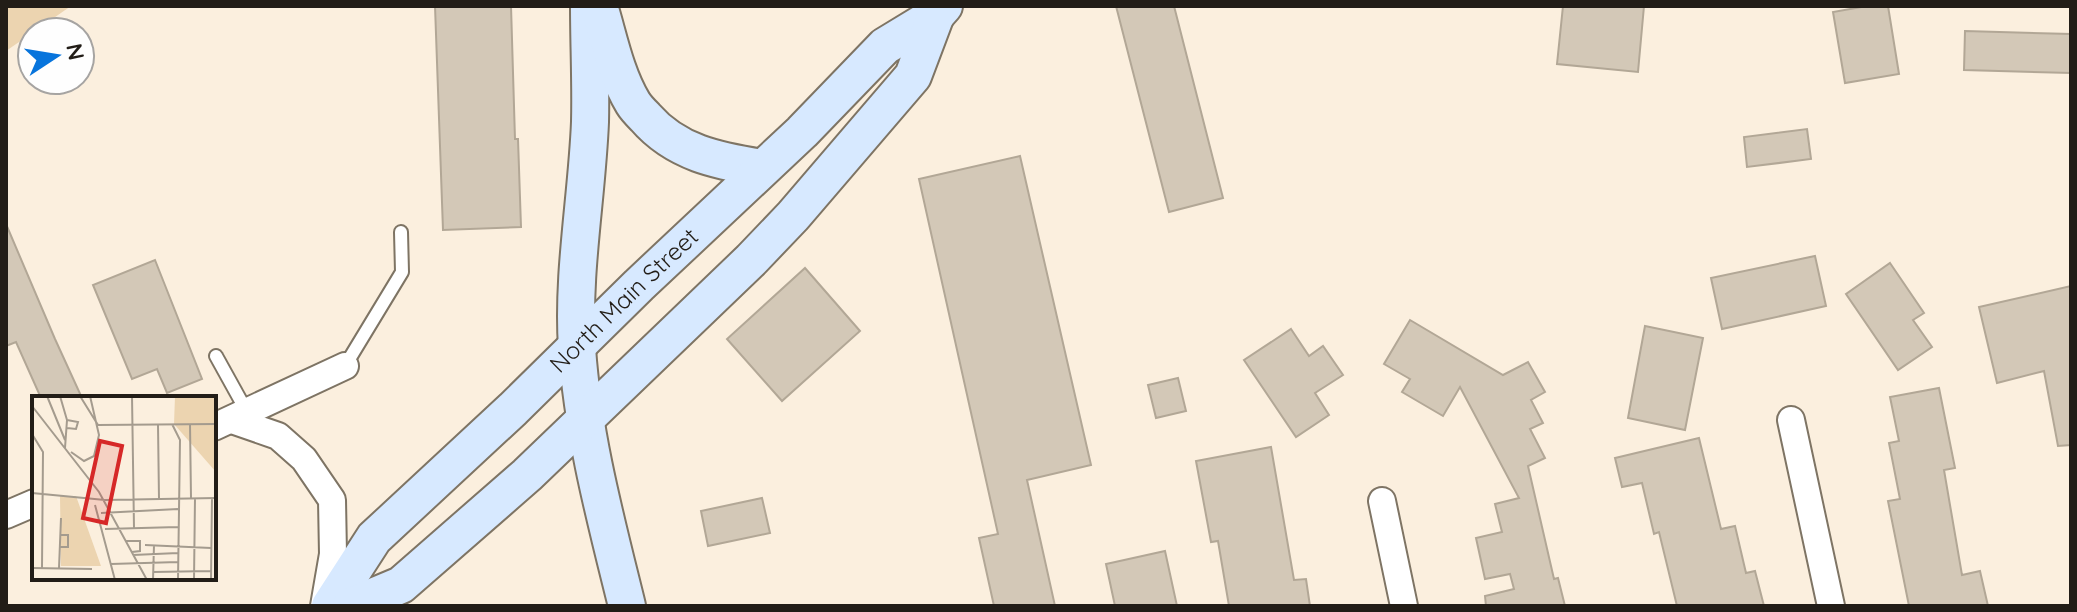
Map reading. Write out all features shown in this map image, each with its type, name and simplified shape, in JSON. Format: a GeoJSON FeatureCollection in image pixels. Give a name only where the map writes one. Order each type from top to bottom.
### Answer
{"type":"FeatureCollection","features":[{"type":"Feature","properties":{"kind":"main road"},"geometry":{"type":"LineString","coordinates":[[589,6],[590,121],[577,298],[577,347],[593,465],[627,606]]}},
{"type":"Feature","properties":{"kind":"main road"},"geometry":{"type":"LineString","coordinates":[[599,6],[633,104],[657,131],[683,148],[708,157],[762,168]]}},
{"type":"Feature","properties":{"kind":"main road","name":"North Main Street"},"geometry":{"type":"LineString","coordinates":[[327,606],[374,538],[802,132],[885,46],[940,11]]}},
{"type":"Feature","properties":{"kind":"main road","name":"North Main Street"},"geometry":{"type":"LineString","coordinates":[[351,606],[401,585],[527,475],[751,260],[848,154],[913,76],[940,11]]}},
{"type":"Feature","properties":{"kind":"street"},"geometry":{"type":"LineString","coordinates":[[231,420],[345,366]]}},
{"type":"Feature","properties":{"kind":"street"},"geometry":{"type":"LineString","coordinates":[[231,420],[278,436],[304,459],[332,500],[333,554],[327,606]]}},
{"type":"Feature","properties":{"kind":"street"},"geometry":{"type":"LineString","coordinates":[[1791,420],[1831,606]]}},
{"type":"Feature","properties":{"kind":"street"},"geometry":{"type":"LineString","coordinates":[[1382,501],[1404,606]]}},
{"type":"Feature","properties":{"kind":"street"},"geometry":{"type":"LineString","coordinates":[[6,515],[32,504]]}},
{"type":"Feature","properties":{"kind":"lane"},"geometry":{"type":"LineString","coordinates":[[345,366],[402,272],[401,232]]}},
{"type":"Feature","properties":{"kind":"lane"},"geometry":{"type":"LineString","coordinates":[[216,356],[231,420]]}},
{"type":"Feature","properties":{"kind":"shaded area"},"geometry":{"type":"Polygon","coordinates":[[[6,6],[71,6],[57,16],[16,16],[16,44],[6,51],[6,6]]]}},
{"type":"Feature","properties":{"kind":"building"},"geometry":{"type":"Polygon","coordinates":[[[435,6],[511,6],[521,227],[443,230],[435,6]]]}},
{"type":"Feature","properties":{"kind":"building"},"geometry":{"type":"Polygon","coordinates":[[[1116,6],[1174,6],[1223,198],[1169,212],[1116,6]]]}},
{"type":"Feature","properties":{"kind":"building"},"geometry":{"type":"Polygon","coordinates":[[[1563,6],[1644,6],[1638,72],[1557,64],[1563,6]]]}},
{"type":"Feature","properties":{"kind":"building"},"geometry":{"type":"Polygon","coordinates":[[[1888,6],[1899,74],[1845,83],[1833,12],[1888,6]]]}},
{"type":"Feature","properties":{"kind":"building"},"geometry":{"type":"Polygon","coordinates":[[[1965,31],[2071,34],[2071,73],[1964,70],[1965,31]]]}},
{"type":"Feature","properties":{"kind":"building"},"geometry":{"type":"Polygon","coordinates":[[[1807,129],[1811,159],[1747,167],[1744,137],[1807,129]]]}},
{"type":"Feature","properties":{"kind":"building"},"geometry":{"type":"Polygon","coordinates":[[[1020,156],[1091,465],[1027,480],[1055,606],[994,606],[979,538],[998,534],[919,179],[1020,156]]]}},
{"type":"Feature","properties":{"kind":"building"},"geometry":{"type":"Polygon","coordinates":[[[6,224],[81,396],[40,396],[16,342],[6,346],[6,224]]]}},
{"type":"Feature","properties":{"kind":"building"},"geometry":{"type":"Polygon","coordinates":[[[1815,256],[1826,306],[1722,329],[1711,278],[1815,256]]]}},
{"type":"Feature","properties":{"kind":"building"},"geometry":{"type":"Polygon","coordinates":[[[155,260],[202,379],[167,393],[157,369],[132,379],[93,285],[155,260]]]}},
{"type":"Feature","properties":{"kind":"building"},"geometry":{"type":"Polygon","coordinates":[[[1890,263],[1924,313],[1913,320],[1932,347],[1898,370],[1846,294],[1890,263]]]}},
{"type":"Feature","properties":{"kind":"building"},"geometry":{"type":"Polygon","coordinates":[[[805,268],[860,331],[782,401],[727,339],[805,268]]]}},
{"type":"Feature","properties":{"kind":"building"},"geometry":{"type":"Polygon","coordinates":[[[2071,286],[2071,445],[2058,446],[2044,371],[1997,383],[1979,307],[2071,286]]]}},
{"type":"Feature","properties":{"kind":"building"},"geometry":{"type":"Polygon","coordinates":[[[1410,320],[1503,375],[1528,362],[1545,392],[1531,400],[1543,423],[1530,429],[1545,458],[1528,466],[1554,579],[1558,578],[1565,606],[1486,606],[1485,596],[1514,589],[1510,574],[1485,579],[1476,538],[1502,532],[1495,504],[1519,498],[1460,387],[1443,416],[1402,392],[1410,379],[1384,364],[1410,320]]]}},
{"type":"Feature","properties":{"kind":"building"},"geometry":{"type":"Polygon","coordinates":[[[1645,326],[1703,338],[1685,430],[1628,418],[1645,326]]]}},
{"type":"Feature","properties":{"kind":"building"},"geometry":{"type":"Polygon","coordinates":[[[1291,329],[1309,356],[1323,346],[1343,375],[1315,393],[1329,415],[1296,437],[1244,360],[1291,329]]]}},
{"type":"Feature","properties":{"kind":"building"},"geometry":{"type":"Polygon","coordinates":[[[1178,378],[1186,411],[1156,418],[1148,385],[1178,378]]]}},
{"type":"Feature","properties":{"kind":"building"},"geometry":{"type":"Polygon","coordinates":[[[1939,388],[1955,468],[1944,470],[1962,575],[1980,571],[1988,606],[1909,606],[1888,501],[1900,499],[1889,443],[1899,441],[1890,397],[1939,388]]]}},
{"type":"Feature","properties":{"kind":"building"},"geometry":{"type":"Polygon","coordinates":[[[1699,438],[1721,529],[1735,526],[1746,573],[1755,571],[1764,606],[1677,606],[1659,532],[1654,534],[1642,483],[1622,487],[1615,458],[1699,438]]]}},
{"type":"Feature","properties":{"kind":"building"},"geometry":{"type":"Polygon","coordinates":[[[1271,447],[1294,580],[1306,579],[1310,606],[1229,606],[1218,541],[1211,542],[1196,461],[1271,447]]]}},
{"type":"Feature","properties":{"kind":"building"},"geometry":{"type":"Polygon","coordinates":[[[762,498],[770,533],[708,546],[701,511],[762,498]]]}},
{"type":"Feature","properties":{"kind":"building"},"geometry":{"type":"Polygon","coordinates":[[[1165,551],[1177,606],[1115,606],[1106,564],[1165,551]]]}}]}
